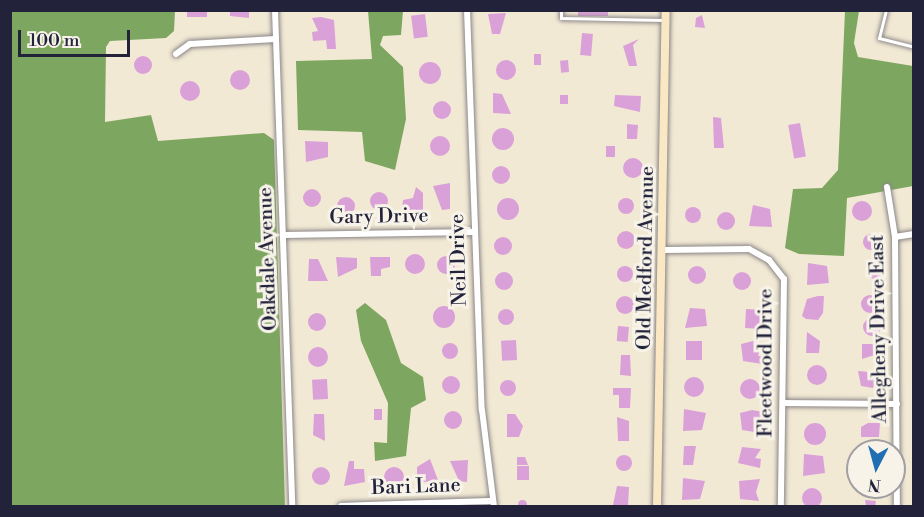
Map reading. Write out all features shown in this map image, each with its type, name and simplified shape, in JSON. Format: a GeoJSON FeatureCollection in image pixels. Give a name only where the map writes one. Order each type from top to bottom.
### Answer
{"type":"FeatureCollection","features":[{"type":"Feature","properties":{"kind":"street","name":"Oakdale Avenue"},"geometry":{"type":"LineString","coordinates":[[275,10],[292,507]]}},
{"type":"Feature","properties":{"kind":"street","name":"Neil Drive"},"geometry":{"type":"LineString","coordinates":[[467,10],[483,428],[493,504]]}},
{"type":"Feature","properties":{"kind":"street","name":"Old Medford Avenue"},"geometry":{"type":"LineString","coordinates":[[657,507],[664,250],[666,15]]}},
{"type":"Feature","properties":{"kind":"street"},"geometry":{"type":"LineString","coordinates":[[177,54],[190,44],[275,39]]}},
{"type":"Feature","properties":{"kind":"street","name":"Allegheny Drive East"},"geometry":{"type":"LineString","coordinates":[[887,187],[895,237],[897,507]]}},
{"type":"Feature","properties":{"kind":"street","name":"Gary Drive"},"geometry":{"type":"LineString","coordinates":[[284,236],[475,231]]}},
{"type":"Feature","properties":{"kind":"street"},"geometry":{"type":"LineString","coordinates":[[895,237],[914,234]]}},
{"type":"Feature","properties":{"kind":"street","name":"Fleetwood Drive"},"geometry":{"type":"LineString","coordinates":[[664,250],[749,249],[778,269],[786,294],[781,507]]}},
{"type":"Feature","properties":{"kind":"street"},"geometry":{"type":"LineString","coordinates":[[783,403],[897,404]]}},
{"type":"Feature","properties":{"kind":"street","name":"Bari Lane"},"geometry":{"type":"LineString","coordinates":[[341,507],[493,504]]}},
{"type":"Feature","properties":{"kind":"lane"},"geometry":{"type":"LineString","coordinates":[[561,10],[561,18],[666,15]]}},
{"type":"Feature","properties":{"kind":"lane"},"geometry":{"type":"LineString","coordinates":[[886,10],[879,38],[914,47]]}},
{"type":"Feature","properties":{"kind":"green space"},"geometry":{"type":"Polygon","coordinates":[[[10,11],[175,11],[174,31],[166,38],[110,41],[106,47],[105,122],[151,115],[158,141],[264,133],[274,140],[285,506],[11,506],[10,11]]]}},
{"type":"Feature","properties":{"kind":"green space"},"geometry":{"type":"Polygon","coordinates":[[[368,11],[403,11],[401,35],[383,36],[380,45],[403,67],[406,119],[395,170],[365,161],[362,132],[298,130],[296,61],[372,59],[368,11]]]}},
{"type":"Feature","properties":{"kind":"green space"},"geometry":{"type":"Polygon","coordinates":[[[845,11],[859,11],[854,43],[858,57],[913,66],[913,186],[847,198],[844,256],[799,254],[785,248],[793,189],[822,188],[838,170],[845,11]]]}},
{"type":"Feature","properties":{"kind":"green space"},"geometry":{"type":"Polygon","coordinates":[[[365,303],[386,320],[401,363],[423,377],[426,400],[411,408],[406,456],[375,461],[374,442],[387,443],[388,403],[361,341],[356,310],[365,303]]]}},
{"type":"Feature","properties":{"kind":"building"},"geometry":{"type":"Polygon","coordinates":[[[187,10],[207,10],[207,17],[187,17],[187,10]]]}},
{"type":"Feature","properties":{"kind":"building"},"geometry":{"type":"Polygon","coordinates":[[[230,10],[249,10],[249,18],[230,16],[230,10]]]}},
{"type":"Feature","properties":{"kind":"building"},"geometry":{"type":"Polygon","coordinates":[[[578,10],[608,10],[608,16],[578,16],[578,10]]]}},
{"type":"Feature","properties":{"kind":"building"},"geometry":{"type":"Polygon","coordinates":[[[506,13],[500,34],[492,34],[488,14],[506,13]]]}},
{"type":"Feature","properties":{"kind":"building"},"geometry":{"type":"Polygon","coordinates":[[[425,14],[428,37],[414,39],[411,16],[425,14]]]}},
{"type":"Feature","properties":{"kind":"building"},"geometry":{"type":"Polygon","coordinates":[[[702,15],[705,28],[695,27],[696,18],[702,15]]]}},
{"type":"Feature","properties":{"kind":"building"},"geometry":{"type":"Polygon","coordinates":[[[321,17],[334,20],[336,49],[327,49],[326,40],[313,41],[312,32],[318,31],[312,18],[321,17]]]}},
{"type":"Feature","properties":{"kind":"building"},"geometry":{"type":"Polygon","coordinates":[[[582,33],[593,34],[591,56],[580,55],[582,33]]]}},
{"type":"Feature","properties":{"kind":"building"},"geometry":{"type":"Polygon","coordinates":[[[639,39],[633,45],[637,66],[629,66],[623,46],[639,39]]]}},
{"type":"Feature","properties":{"kind":"building"},"geometry":{"type":"Polygon","coordinates":[[[534,54],[541,54],[541,65],[534,65],[534,54]]]}},
{"type":"Feature","properties":{"kind":"building"},"geometry":{"type":"Polygon","coordinates":[[[139,56],[147,56],[152,61],[150,72],[139,74],[134,69],[134,61],[139,56]]]}},
{"type":"Feature","properties":{"kind":"building"},"geometry":{"type":"Polygon","coordinates":[[[506,60],[513,63],[516,70],[513,77],[506,80],[499,77],[496,70],[499,63],[506,60]]]}},
{"type":"Feature","properties":{"kind":"building"},"geometry":{"type":"Polygon","coordinates":[[[568,60],[569,72],[561,73],[560,61],[568,60]]]}},
{"type":"Feature","properties":{"kind":"building"},"geometry":{"type":"Polygon","coordinates":[[[430,62],[438,65],[441,73],[438,81],[430,84],[422,81],[419,73],[422,65],[430,62]]]}},
{"type":"Feature","properties":{"kind":"building"},"geometry":{"type":"Polygon","coordinates":[[[240,70],[247,73],[250,80],[247,87],[240,90],[233,87],[230,80],[233,73],[240,70]]]}},
{"type":"Feature","properties":{"kind":"building"},"geometry":{"type":"Polygon","coordinates":[[[190,81],[197,84],[200,91],[197,98],[190,101],[183,98],[180,91],[183,84],[190,81]]]}},
{"type":"Feature","properties":{"kind":"building"},"geometry":{"type":"Polygon","coordinates":[[[493,93],[502,94],[511,114],[493,113],[493,93]]]}},
{"type":"Feature","properties":{"kind":"building"},"geometry":{"type":"Polygon","coordinates":[[[560,95],[568,95],[568,104],[560,104],[560,95]]]}},
{"type":"Feature","properties":{"kind":"building"},"geometry":{"type":"Polygon","coordinates":[[[615,95],[641,96],[640,112],[614,106],[615,95]]]}},
{"type":"Feature","properties":{"kind":"building"},"geometry":{"type":"Polygon","coordinates":[[[442,101],[448,104],[451,110],[448,116],[442,119],[436,116],[433,110],[436,104],[442,101]]]}},
{"type":"Feature","properties":{"kind":"building"},"geometry":{"type":"Polygon","coordinates":[[[713,117],[721,118],[724,148],[714,148],[713,117]]]}},
{"type":"Feature","properties":{"kind":"building"},"geometry":{"type":"Polygon","coordinates":[[[800,123],[806,156],[794,159],[788,125],[800,123]]]}},
{"type":"Feature","properties":{"kind":"building"},"geometry":{"type":"Polygon","coordinates":[[[627,124],[638,125],[637,139],[627,139],[627,124]]]}},
{"type":"Feature","properties":{"kind":"building"},"geometry":{"type":"Polygon","coordinates":[[[503,128],[511,131],[514,139],[511,147],[503,150],[495,147],[492,139],[495,131],[503,128]]]}},
{"type":"Feature","properties":{"kind":"building"},"geometry":{"type":"Polygon","coordinates":[[[436,136],[444,136],[450,142],[450,150],[444,156],[436,156],[430,150],[430,142],[436,136]]]}},
{"type":"Feature","properties":{"kind":"building"},"geometry":{"type":"Polygon","coordinates":[[[305,141],[328,142],[328,157],[306,162],[305,141]]]}},
{"type":"Feature","properties":{"kind":"building"},"geometry":{"type":"Polygon","coordinates":[[[606,146],[615,146],[615,157],[606,157],[606,146]]]}},
{"type":"Feature","properties":{"kind":"building"},"geometry":{"type":"Polygon","coordinates":[[[633,158],[640,161],[643,168],[640,175],[633,178],[626,175],[623,168],[626,161],[633,158]]]}},
{"type":"Feature","properties":{"kind":"building"},"geometry":{"type":"Polygon","coordinates":[[[501,166],[507,169],[510,175],[507,181],[501,184],[495,181],[492,175],[495,169],[501,166]]]}},
{"type":"Feature","properties":{"kind":"building"},"geometry":{"type":"Polygon","coordinates":[[[450,183],[450,209],[442,210],[433,186],[450,183]]]}},
{"type":"Feature","properties":{"kind":"building"},"geometry":{"type":"Polygon","coordinates":[[[416,187],[423,193],[423,211],[402,210],[403,200],[413,198],[416,187]]]}},
{"type":"Feature","properties":{"kind":"building"},"geometry":{"type":"Polygon","coordinates":[[[312,189],[318,192],[321,198],[318,204],[312,207],[306,204],[303,198],[306,192],[312,189]]]}},
{"type":"Feature","properties":{"kind":"building"},"geometry":{"type":"Polygon","coordinates":[[[375,192],[383,192],[388,197],[386,208],[375,210],[370,205],[370,197],[375,192]]]}},
{"type":"Feature","properties":{"kind":"building"},"geometry":{"type":"Polygon","coordinates":[[[342,197],[350,197],[355,202],[353,213],[342,215],[337,210],[337,202],[342,197]]]}},
{"type":"Feature","properties":{"kind":"building"},"geometry":{"type":"Polygon","coordinates":[[[504,198],[512,198],[519,205],[519,213],[512,220],[504,220],[497,213],[497,205],[504,198]]]}},
{"type":"Feature","properties":{"kind":"building"},"geometry":{"type":"Polygon","coordinates":[[[626,198],[632,200],[634,206],[632,212],[626,214],[620,212],[618,206],[620,200],[626,198]]]}},
{"type":"Feature","properties":{"kind":"building"},"geometry":{"type":"Polygon","coordinates":[[[862,201],[869,204],[872,211],[869,218],[862,221],[855,218],[852,211],[855,204],[862,201]]]}},
{"type":"Feature","properties":{"kind":"building"},"geometry":{"type":"Polygon","coordinates":[[[753,205],[770,209],[772,227],[749,226],[753,205]]]}},
{"type":"Feature","properties":{"kind":"building"},"geometry":{"type":"Polygon","coordinates":[[[690,207],[696,207],[701,215],[699,221],[690,223],[685,218],[685,212],[690,207]]]}},
{"type":"Feature","properties":{"kind":"building"},"geometry":{"type":"Polygon","coordinates":[[[726,212],[732,215],[735,221],[732,227],[726,230],[720,227],[717,221],[720,215],[726,212]]]}},
{"type":"Feature","properties":{"kind":"building"},"geometry":{"type":"Polygon","coordinates":[[[626,231],[632,234],[635,240],[632,246],[626,249],[620,246],[617,240],[620,234],[626,231]]]}},
{"type":"Feature","properties":{"kind":"building"},"geometry":{"type":"Polygon","coordinates":[[[871,234],[879,242],[871,250],[863,242],[871,234]]]}},
{"type":"Feature","properties":{"kind":"building"},"geometry":{"type":"Polygon","coordinates":[[[503,237],[509,240],[512,246],[509,252],[503,255],[497,252],[494,246],[497,240],[503,237]]]}},
{"type":"Feature","properties":{"kind":"building"},"geometry":{"type":"Polygon","coordinates":[[[415,254],[422,257],[425,264],[422,271],[415,274],[408,271],[405,264],[408,257],[415,254]]]}},
{"type":"Feature","properties":{"kind":"building"},"geometry":{"type":"Polygon","coordinates":[[[446,256],[452,259],[455,265],[452,271],[446,274],[440,271],[437,265],[440,259],[446,256]]]}},
{"type":"Feature","properties":{"kind":"building"},"geometry":{"type":"Polygon","coordinates":[[[336,257],[357,258],[357,268],[338,277],[336,257]]]}},
{"type":"Feature","properties":{"kind":"building"},"geometry":{"type":"Polygon","coordinates":[[[370,257],[390,257],[390,267],[381,269],[381,276],[371,276],[370,257]]]}},
{"type":"Feature","properties":{"kind":"building"},"geometry":{"type":"Polygon","coordinates":[[[309,259],[318,259],[328,281],[308,281],[309,259]]]}},
{"type":"Feature","properties":{"kind":"building"},"geometry":{"type":"Polygon","coordinates":[[[808,263],[827,266],[829,283],[807,285],[808,263]]]}},
{"type":"Feature","properties":{"kind":"building"},"geometry":{"type":"Polygon","coordinates":[[[875,265],[880,267],[882,272],[880,277],[875,279],[870,277],[868,272],[870,267],[875,265]]]}},
{"type":"Feature","properties":{"kind":"building"},"geometry":{"type":"Polygon","coordinates":[[[622,266],[628,266],[633,274],[631,280],[622,282],[617,277],[617,271],[622,266]]]}},
{"type":"Feature","properties":{"kind":"building"},"geometry":{"type":"Polygon","coordinates":[[[697,266],[703,269],[706,275],[703,281],[697,284],[691,281],[688,275],[691,269],[697,266]]]}},
{"type":"Feature","properties":{"kind":"building"},"geometry":{"type":"Polygon","coordinates":[[[504,272],[510,275],[513,281],[510,287],[504,290],[498,287],[495,281],[498,275],[504,272]]]}},
{"type":"Feature","properties":{"kind":"building"},"geometry":{"type":"Polygon","coordinates":[[[738,272],[746,272],[751,277],[749,288],[738,290],[733,285],[733,277],[738,272]]]}},
{"type":"Feature","properties":{"kind":"building"},"geometry":{"type":"Polygon","coordinates":[[[870,295],[876,298],[879,304],[876,310],[870,313],[864,310],[861,304],[864,298],[870,295]]]}},
{"type":"Feature","properties":{"kind":"building"},"geometry":{"type":"Polygon","coordinates":[[[621,296],[629,296],[634,301],[632,312],[621,314],[616,309],[616,301],[621,296]]]}},
{"type":"Feature","properties":{"kind":"building"},"geometry":{"type":"Polygon","coordinates":[[[824,296],[823,313],[818,320],[806,319],[802,316],[807,299],[824,296]]]}},
{"type":"Feature","properties":{"kind":"building"},"geometry":{"type":"Polygon","coordinates":[[[444,306],[454,313],[455,317],[448,327],[444,328],[434,321],[433,317],[440,307],[444,306]]]}},
{"type":"Feature","properties":{"kind":"building"},"geometry":{"type":"Polygon","coordinates":[[[690,308],[705,309],[707,326],[685,328],[690,308]]]}},
{"type":"Feature","properties":{"kind":"building"},"geometry":{"type":"Polygon","coordinates":[[[503,309],[509,309],[514,317],[512,323],[503,325],[498,320],[498,314],[503,309]]]}},
{"type":"Feature","properties":{"kind":"building"},"geometry":{"type":"Polygon","coordinates":[[[746,309],[763,310],[762,329],[745,328],[746,309]]]}},
{"type":"Feature","properties":{"kind":"building"},"geometry":{"type":"Polygon","coordinates":[[[317,313],[323,316],[326,322],[323,328],[317,331],[311,328],[308,322],[311,316],[317,313]]]}},
{"type":"Feature","properties":{"kind":"building"},"geometry":{"type":"Polygon","coordinates":[[[872,318],[878,321],[881,327],[878,333],[872,336],[866,333],[863,327],[866,321],[872,318]]]}},
{"type":"Feature","properties":{"kind":"building"},"geometry":{"type":"Polygon","coordinates":[[[618,326],[629,327],[628,342],[617,341],[618,326]]]}},
{"type":"Feature","properties":{"kind":"building"},"geometry":{"type":"Polygon","coordinates":[[[807,332],[820,341],[819,353],[806,353],[807,332]]]}},
{"type":"Feature","properties":{"kind":"building"},"geometry":{"type":"Polygon","coordinates":[[[516,340],[517,360],[502,361],[501,341],[516,340]]]}},
{"type":"Feature","properties":{"kind":"building"},"geometry":{"type":"Polygon","coordinates":[[[686,341],[702,341],[702,360],[686,360],[686,341]]]}},
{"type":"Feature","properties":{"kind":"building"},"geometry":{"type":"Polygon","coordinates":[[[753,341],[762,342],[758,356],[763,356],[762,364],[743,361],[741,344],[753,341]]]}},
{"type":"Feature","properties":{"kind":"building"},"geometry":{"type":"Polygon","coordinates":[[[447,343],[453,343],[458,351],[456,357],[447,359],[442,354],[442,348],[447,343]]]}},
{"type":"Feature","properties":{"kind":"building"},"geometry":{"type":"Polygon","coordinates":[[[862,344],[879,344],[878,354],[862,359],[862,344]]]}},
{"type":"Feature","properties":{"kind":"building"},"geometry":{"type":"Polygon","coordinates":[[[318,347],[325,350],[328,357],[325,364],[318,367],[311,364],[308,357],[311,350],[318,347]]]}},
{"type":"Feature","properties":{"kind":"building"},"geometry":{"type":"Polygon","coordinates":[[[621,355],[630,355],[631,376],[620,375],[621,355]]]}},
{"type":"Feature","properties":{"kind":"building"},"geometry":{"type":"Polygon","coordinates":[[[817,365],[824,368],[827,375],[824,382],[817,385],[810,382],[807,375],[810,368],[817,365]]]}},
{"type":"Feature","properties":{"kind":"building"},"geometry":{"type":"Polygon","coordinates":[[[858,371],[870,372],[870,377],[877,374],[873,388],[861,386],[858,371]]]}},
{"type":"Feature","properties":{"kind":"building"},"geometry":{"type":"Polygon","coordinates":[[[451,376],[457,379],[460,385],[457,391],[451,394],[445,391],[442,385],[445,379],[451,376]]]}},
{"type":"Feature","properties":{"kind":"building"},"geometry":{"type":"Polygon","coordinates":[[[694,377],[701,380],[704,387],[701,394],[694,397],[687,394],[684,387],[687,380],[694,377]]]}},
{"type":"Feature","properties":{"kind":"building"},"geometry":{"type":"Polygon","coordinates":[[[327,379],[328,399],[313,400],[312,380],[327,379]]]}},
{"type":"Feature","properties":{"kind":"building"},"geometry":{"type":"Polygon","coordinates":[[[750,379],[757,382],[760,389],[757,396],[750,399],[743,396],[740,389],[743,382],[750,379]]]}},
{"type":"Feature","properties":{"kind":"building"},"geometry":{"type":"Polygon","coordinates":[[[505,380],[511,380],[516,388],[514,394],[505,396],[500,391],[500,385],[505,380]]]}},
{"type":"Feature","properties":{"kind":"building"},"geometry":{"type":"Polygon","coordinates":[[[613,388],[631,388],[630,408],[619,408],[619,395],[613,395],[613,388]]]}},
{"type":"Feature","properties":{"kind":"building"},"geometry":{"type":"Polygon","coordinates":[[[374,409],[382,409],[382,420],[374,420],[374,409]]]}},
{"type":"Feature","properties":{"kind":"building"},"geometry":{"type":"Polygon","coordinates":[[[684,409],[706,413],[702,430],[683,431],[684,409]]]}},
{"type":"Feature","properties":{"kind":"building"},"geometry":{"type":"Polygon","coordinates":[[[752,410],[763,412],[757,424],[762,425],[761,433],[742,430],[740,413],[752,410]]]}},
{"type":"Feature","properties":{"kind":"building"},"geometry":{"type":"Polygon","coordinates":[[[453,411],[459,414],[462,420],[459,426],[453,429],[447,426],[444,420],[447,414],[453,411]]]}},
{"type":"Feature","properties":{"kind":"building"},"geometry":{"type":"Polygon","coordinates":[[[314,414],[324,414],[325,441],[313,435],[314,414]]]}},
{"type":"Feature","properties":{"kind":"building"},"geometry":{"type":"Polygon","coordinates":[[[507,414],[515,414],[523,426],[519,437],[507,437],[507,414]]]}},
{"type":"Feature","properties":{"kind":"building"},"geometry":{"type":"Polygon","coordinates":[[[617,417],[629,421],[629,441],[618,441],[617,417]]]}},
{"type":"Feature","properties":{"kind":"building"},"geometry":{"type":"Polygon","coordinates":[[[815,423],[823,426],[826,434],[823,442],[815,445],[807,442],[804,434],[807,426],[815,423]]]}},
{"type":"Feature","properties":{"kind":"building"},"geometry":{"type":"Polygon","coordinates":[[[868,423],[880,423],[879,437],[861,437],[861,427],[868,423]]]}},
{"type":"Feature","properties":{"kind":"building"},"geometry":{"type":"Polygon","coordinates":[[[684,446],[696,446],[693,465],[683,465],[684,446]]]}},
{"type":"Feature","properties":{"kind":"building"},"geometry":{"type":"Polygon","coordinates":[[[742,447],[761,449],[755,458],[761,459],[760,468],[738,463],[742,447]]]}},
{"type":"Feature","properties":{"kind":"building"},"geometry":{"type":"Polygon","coordinates":[[[804,454],[823,456],[825,473],[803,476],[804,454]]]}},
{"type":"Feature","properties":{"kind":"building"},"geometry":{"type":"Polygon","coordinates":[[[621,455],[627,455],[632,463],[630,469],[621,471],[616,466],[616,460],[621,455]]]}},
{"type":"Feature","properties":{"kind":"building"},"geometry":{"type":"Polygon","coordinates":[[[517,457],[525,457],[528,465],[517,465],[517,457]]]}},
{"type":"Feature","properties":{"kind":"building"},"geometry":{"type":"Polygon","coordinates":[[[430,459],[438,480],[417,483],[417,467],[430,459]]]}},
{"type":"Feature","properties":{"kind":"building"},"geometry":{"type":"Polygon","coordinates":[[[468,460],[467,482],[459,481],[450,461],[468,460]]]}},
{"type":"Feature","properties":{"kind":"building"},"geometry":{"type":"Polygon","coordinates":[[[349,461],[354,461],[354,469],[364,469],[365,482],[344,486],[349,461]]]}},
{"type":"Feature","properties":{"kind":"building"},"geometry":{"type":"Polygon","coordinates":[[[517,466],[529,466],[529,480],[517,480],[517,466]]]}},
{"type":"Feature","properties":{"kind":"building"},"geometry":{"type":"Polygon","coordinates":[[[321,467],[327,470],[330,476],[327,482],[321,485],[315,482],[312,476],[315,470],[321,467]]]}},
{"type":"Feature","properties":{"kind":"building"},"geometry":{"type":"Polygon","coordinates":[[[394,467],[401,470],[404,477],[401,484],[394,487],[387,484],[384,477],[387,470],[394,467]]]}},
{"type":"Feature","properties":{"kind":"building"},"geometry":{"type":"Polygon","coordinates":[[[683,478],[705,481],[700,499],[682,500],[683,478]]]}},
{"type":"Feature","properties":{"kind":"building"},"geometry":{"type":"Polygon","coordinates":[[[760,479],[756,492],[759,501],[740,499],[739,481],[760,479]]]}},
{"type":"Feature","properties":{"kind":"building"},"geometry":{"type":"Polygon","coordinates":[[[617,486],[629,487],[628,506],[613,505],[617,486]]]}},
{"type":"Feature","properties":{"kind":"building"},"geometry":{"type":"Polygon","coordinates":[[[812,488],[819,491],[822,498],[819,505],[812,508],[805,505],[802,498],[805,491],[812,488]]]}},
{"type":"Feature","properties":{"kind":"building"},"geometry":{"type":"Polygon","coordinates":[[[522,500],[526,504],[522,508],[518,504],[522,500]]]}},
{"type":"Feature","properties":{"kind":"building"},"geometry":{"type":"Polygon","coordinates":[[[865,500],[876,501],[875,506],[866,506],[865,500]]]}}]}
